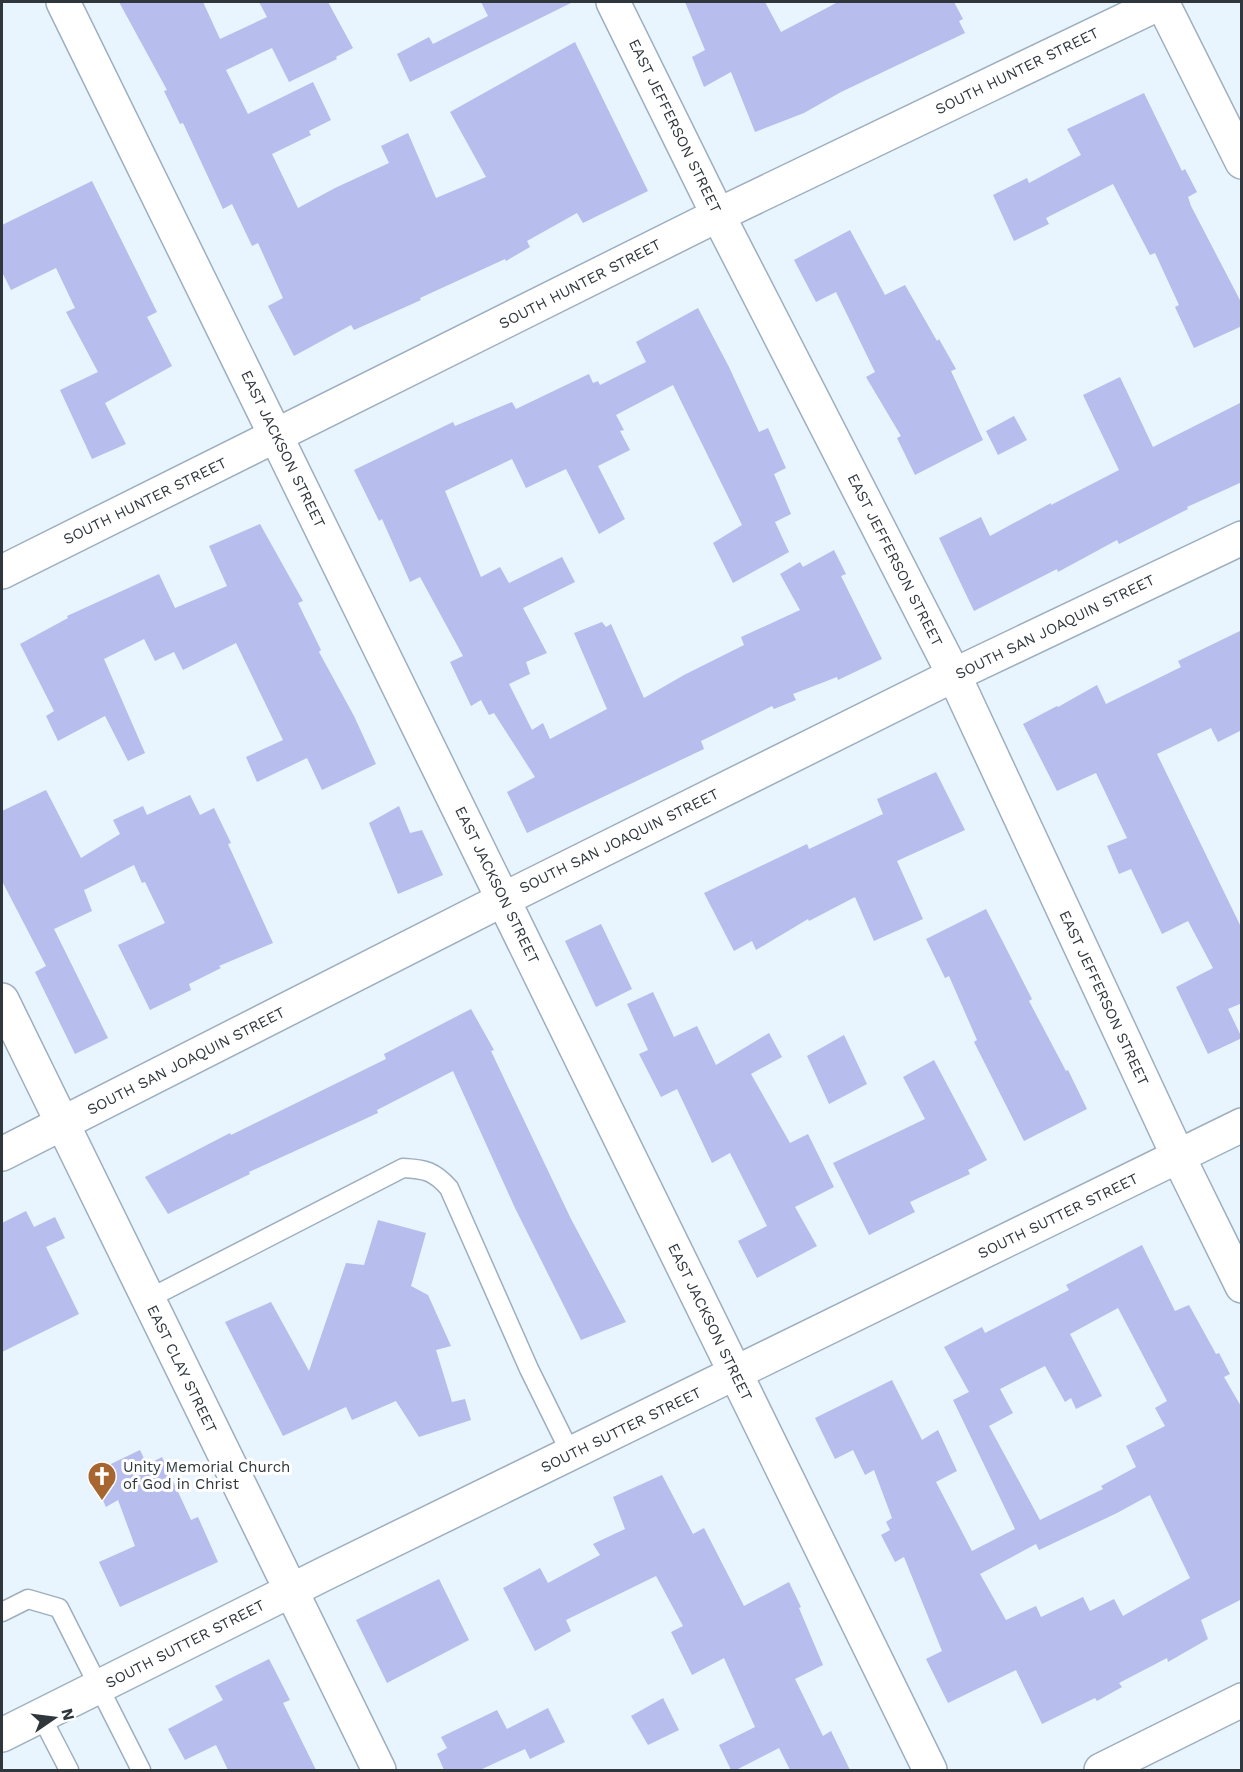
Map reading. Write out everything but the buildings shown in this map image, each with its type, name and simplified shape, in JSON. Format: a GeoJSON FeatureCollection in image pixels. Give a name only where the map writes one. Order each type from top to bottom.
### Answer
{"type":"FeatureCollection","features":[{"type":"Feature","properties":{"kind":"street","name":"EAST JACKSON STREET"},"geometry":{"type":"LineString","coordinates":[[63,2],[930,1770]]}},
{"type":"Feature","properties":{"kind":"street","name":"EAST JEFFERSON STREET"},"geometry":{"type":"LineString","coordinates":[[613,2],[718,215],[954,675],[1178,1156],[1242,1286]]}},
{"type":"Feature","properties":{"kind":"street","name":"SOUTH HUNTER STREET"},"geometry":{"type":"LineString","coordinates":[[2,572],[718,215],[1162,2]]}},
{"type":"Feature","properties":{"kind":"street"},"geometry":{"type":"LineString","coordinates":[[1162,2],[1242,162]]}},
{"type":"Feature","properties":{"kind":"street","name":"SOUTH SAN JOAQUIN STREET"},"geometry":{"type":"LineString","coordinates":[[2,1154],[504,899],[954,675],[1242,538]]}},
{"type":"Feature","properties":{"kind":"street","name":"EAST CLAY STREET"},"geometry":{"type":"LineString","coordinates":[[2,1000],[379,1770]]}},
{"type":"Feature","properties":{"kind":"street","name":"SOUTH SUTTER STREET"},"geometry":{"type":"LineString","coordinates":[[2,1735],[1242,1125]]}},
{"type":"Feature","properties":{"kind":"street"},"geometry":{"type":"LineString","coordinates":[[1101,1770],[1242,1701]]}},
{"type":"Feature","properties":{"kind":"lane"},"geometry":{"type":"LineString","coordinates":[[148,1299],[403,1168],[422,1169],[438,1176],[449,1188],[530,1369],[571,1454]]}},
{"type":"Feature","properties":{"kind":"lane"},"geometry":{"type":"LineString","coordinates":[[2,1612],[28,1599],[59,1608],[141,1770]]}},
{"type":"Feature","properties":{"kind":"lane"},"geometry":{"type":"LineString","coordinates":[[41,1716],[69,1770]]}},
{"type":"Feature","properties":{"kind":"place","name":"Unity Memorial Church of God in Christ"},"geometry":{"type":"Point","coordinates":[102,1502]}}]}
